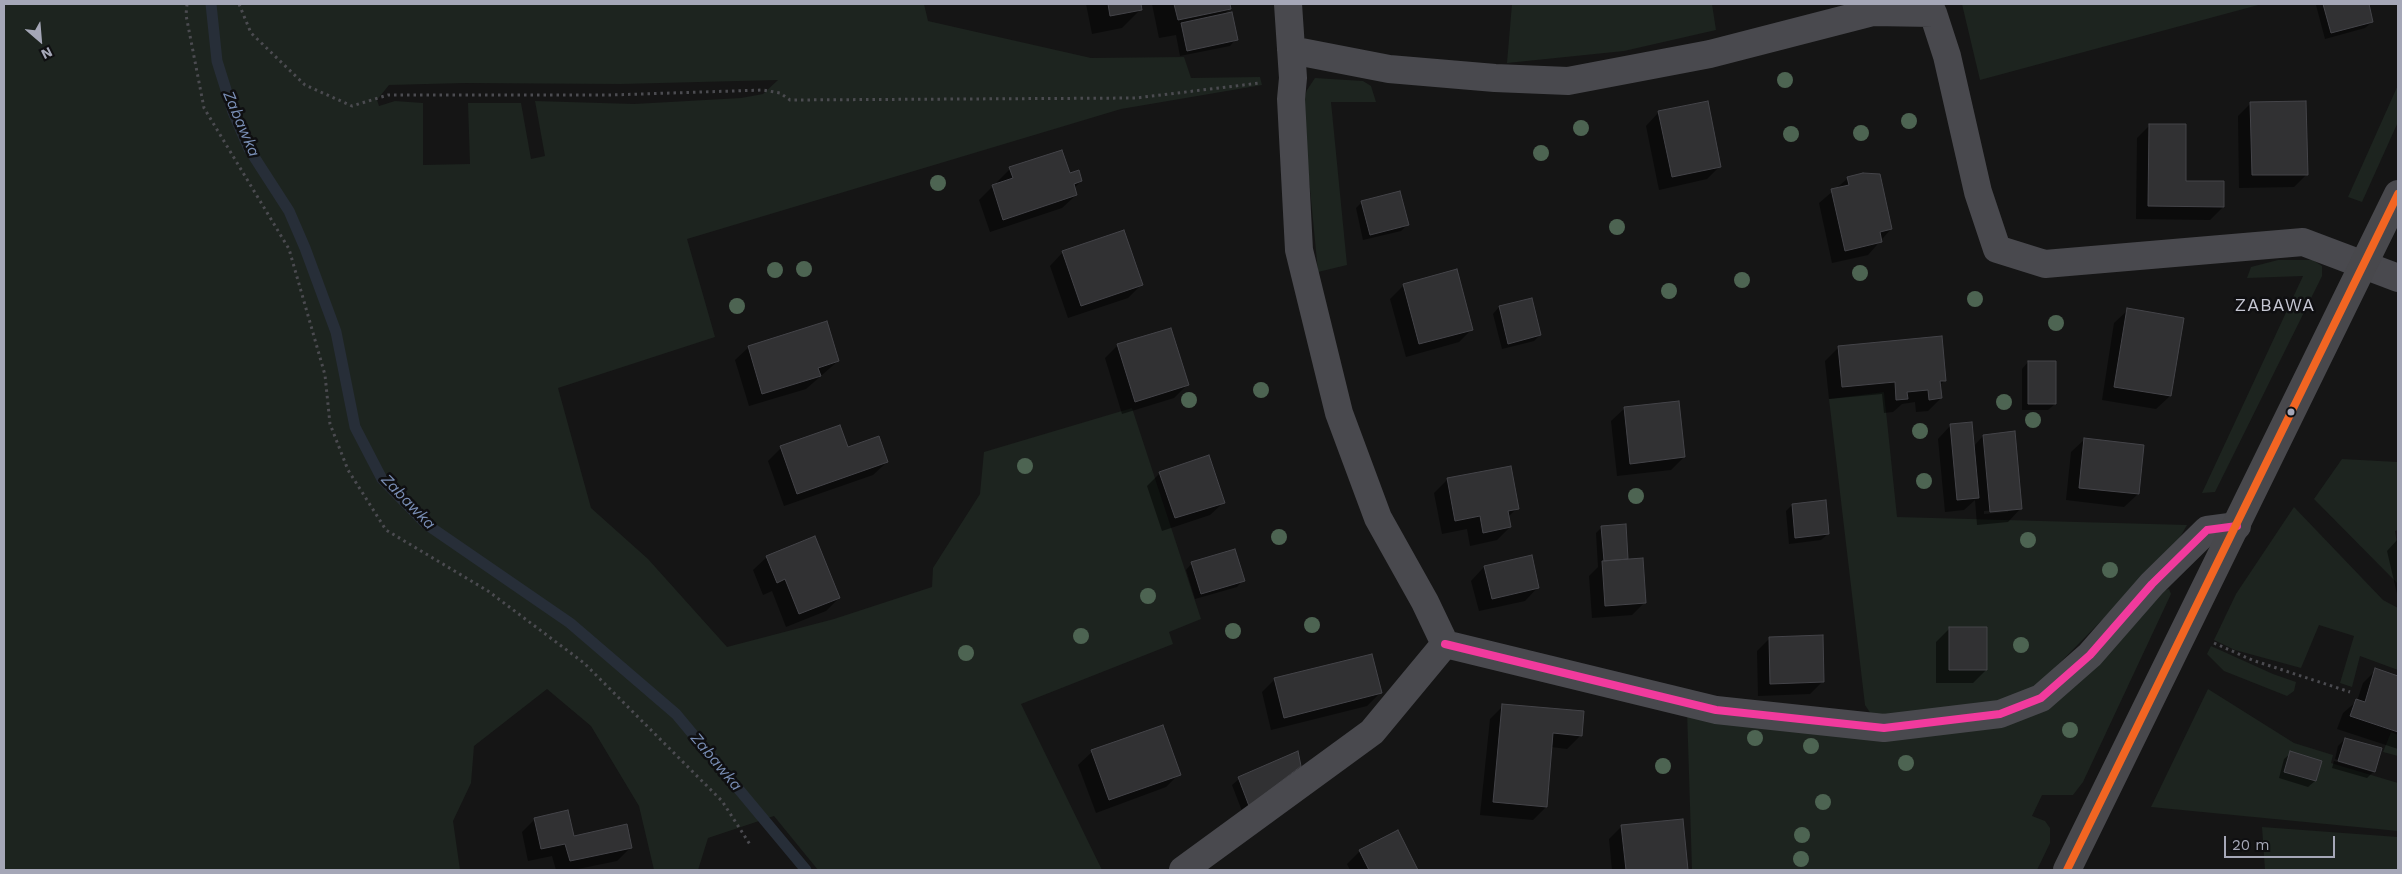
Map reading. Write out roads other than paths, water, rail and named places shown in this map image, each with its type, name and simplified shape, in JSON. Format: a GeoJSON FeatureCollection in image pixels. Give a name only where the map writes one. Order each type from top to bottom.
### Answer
{"type":"FeatureCollection","features":[{"type":"Feature","properties":{"kind":"main road"},"geometry":{"type":"LineString","coordinates":[[2067,870],[2365,265],[2398,194]]}},
{"type":"Feature","properties":{"kind":"street"},"geometry":{"type":"LineString","coordinates":[[1288,4],[1293,78],[1291,99],[1299,250],[1339,413],[1378,518],[1425,602],[1445,644]]}},
{"type":"Feature","properties":{"kind":"street"},"geometry":{"type":"LineString","coordinates":[[1291,50],[1389,70],[1568,81],[1710,54],[1873,12],[1933,13],[1947,56],[1978,192],[1997,249],[2045,264],[2304,242],[2398,278]]}},
{"type":"Feature","properties":{"kind":"street"},"geometry":{"type":"LineString","coordinates":[[1445,644],[1716,710],[1884,728],[2000,714],[2041,698],[2090,655],[2152,584],[2207,530],[2237,526]]}},
{"type":"Feature","properties":{"kind":"street"},"geometry":{"type":"LineString","coordinates":[[1183,870],[1372,732],[1445,644]]}},
{"type":"Feature","properties":{"kind":"waterway","name":"Zabawka"},"geometry":{"type":"LineString","coordinates":[[211,4],[217,61],[233,112],[249,149],[289,211],[305,248],[336,332],[355,427],[382,479],[426,524],[570,623],[676,714],[806,870]]}},
{"type":"Feature","properties":{"kind":"district","name":"ZABAWA"},"geometry":{"type":"Point","coordinates":[2275,306]}}]}
